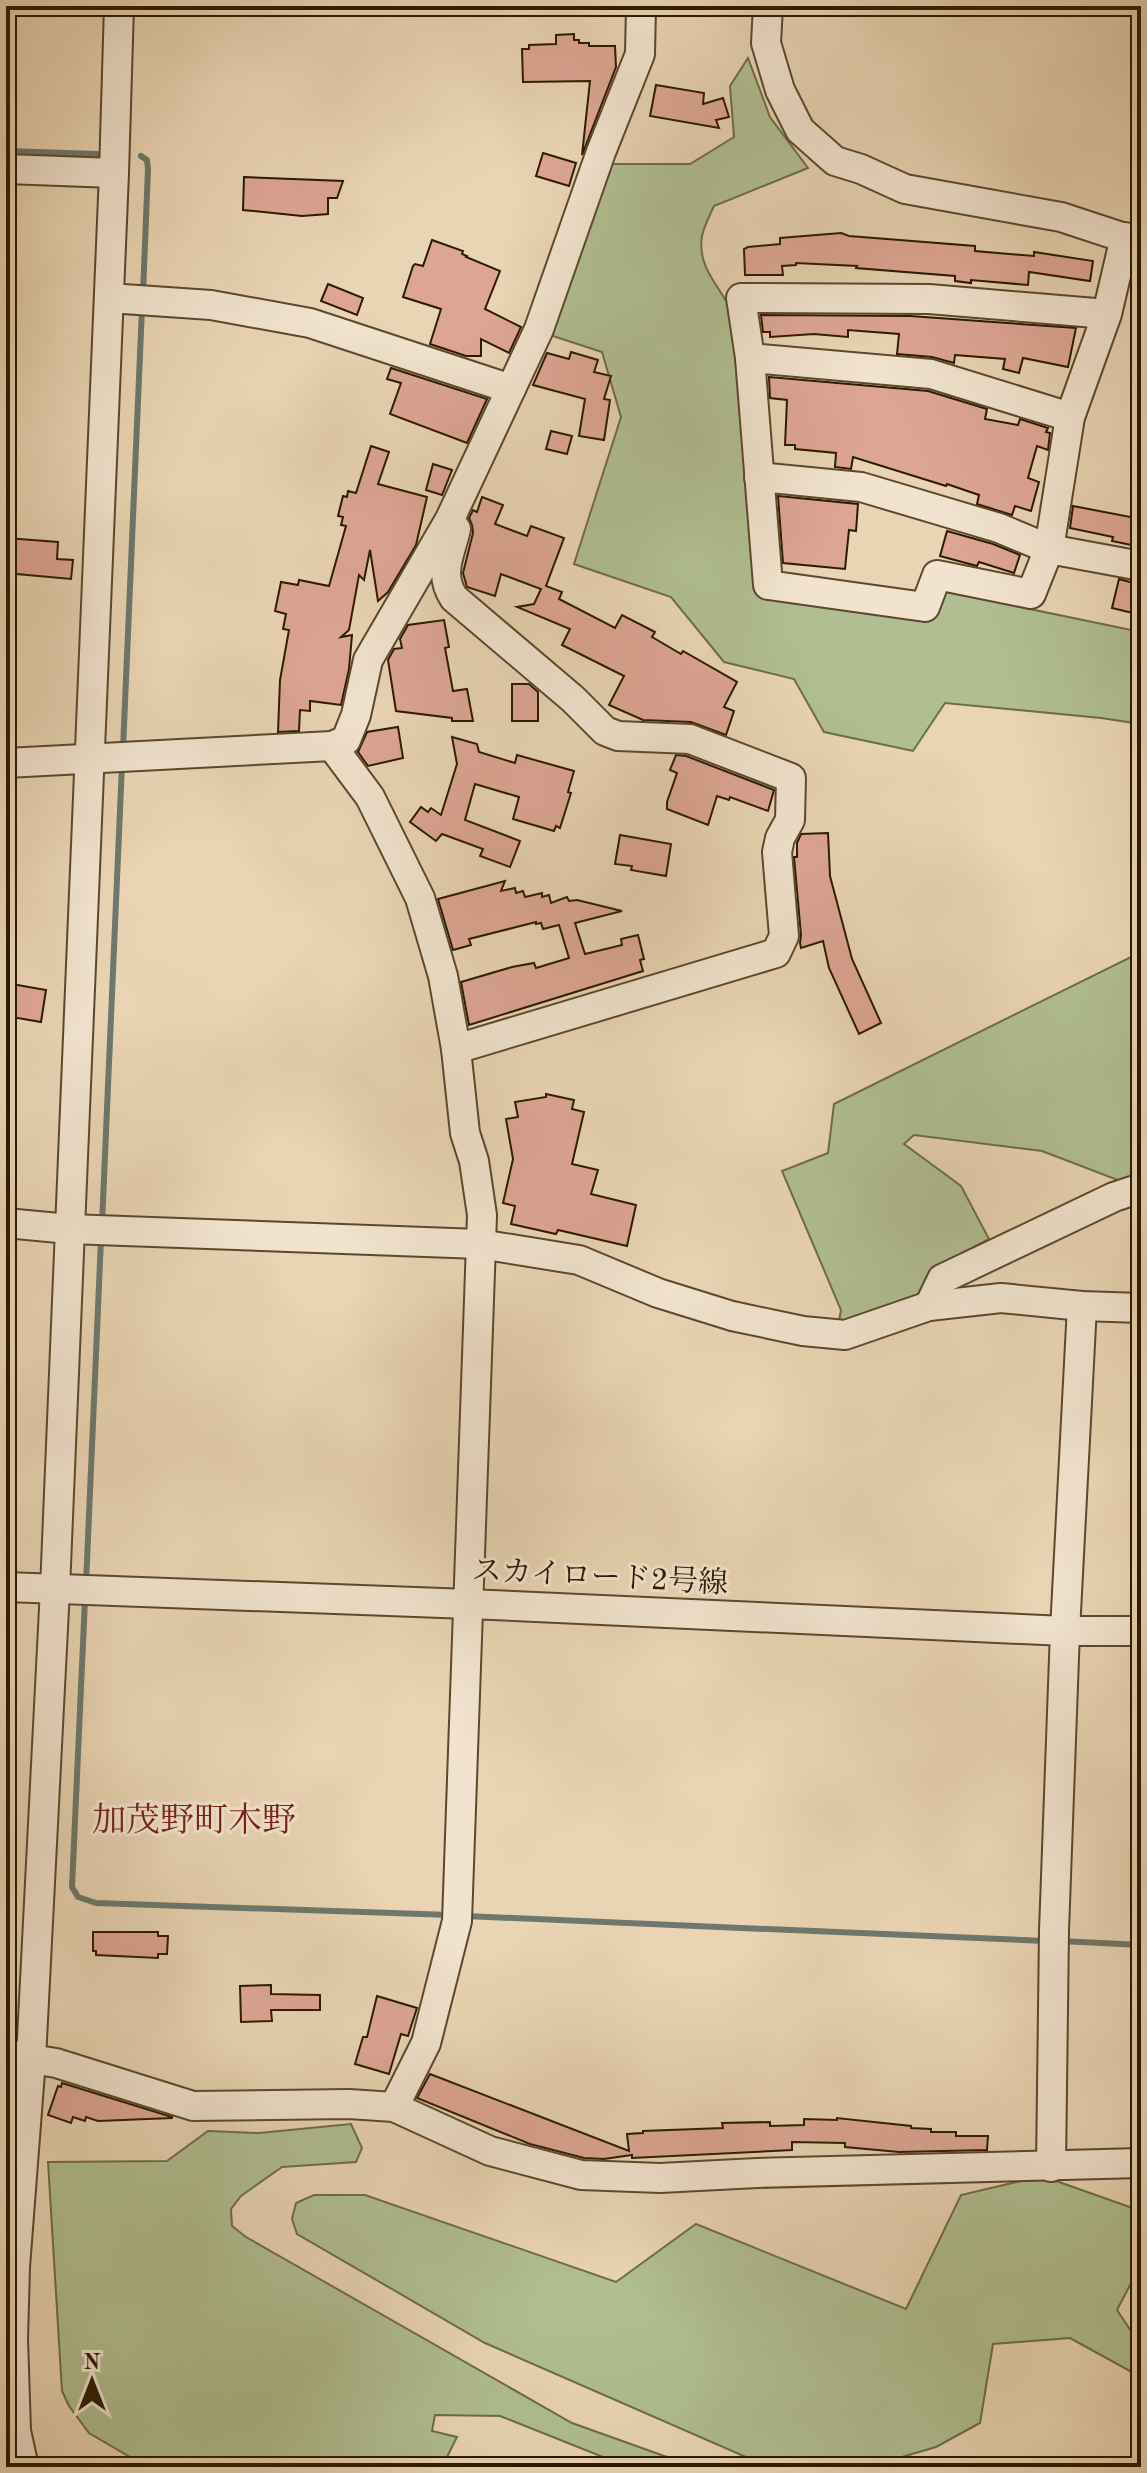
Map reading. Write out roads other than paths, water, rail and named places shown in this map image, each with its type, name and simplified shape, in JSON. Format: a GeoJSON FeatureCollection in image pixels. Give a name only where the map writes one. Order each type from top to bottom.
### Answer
{"type":"FeatureCollection","features":[{"type":"Feature","properties":{"kind":"street"},"geometry":{"type":"LineString","coordinates":[[24,2467],[16,2431],[13,2339],[18,2056],[77,1589],[112,759],[109,298],[119,6]]}},
{"type":"Feature","properties":{"kind":"street"},"geometry":{"type":"LineString","coordinates":[[6,763],[332,746],[346,740],[356,715],[368,660],[450,519],[539,329],[601,152],[640,54],[641,6]]}},
{"type":"Feature","properties":{"kind":"street"},"geometry":{"type":"LineString","coordinates":[[768,6],[766,43],[780,90],[800,130],[835,161],[905,189],[1061,217],[1133,240],[1107,314],[1070,417],[1049,549],[1031,594],[937,575],[925,607],[768,585],[750,358],[741,298],[929,299],[1107,314]]}},
{"type":"Feature","properties":{"kind":"street"},"geometry":{"type":"LineString","coordinates":[[6,169],[114,173]]}},
{"type":"Feature","properties":{"kind":"street"},"geometry":{"type":"LineString","coordinates":[[109,298],[211,305],[310,323],[511,389]]}},
{"type":"Feature","properties":{"kind":"street"},"geometry":{"type":"LineString","coordinates":[[750,358],[931,374],[1070,417]]}},
{"type":"Feature","properties":{"kind":"street"},"geometry":{"type":"LineString","coordinates":[[759,477],[861,487],[999,528],[1049,549],[1141,566]]}},
{"type":"Feature","properties":{"kind":"street"},"geometry":{"type":"LineString","coordinates":[[450,519],[456,529],[446,567],[445,585],[454,598],[573,699],[605,731],[618,736],[690,739],[791,778],[790,820],[780,838],[777,852],[784,936],[776,953],[456,1049]]}},
{"type":"Feature","properties":{"kind":"street"},"geometry":{"type":"LineString","coordinates":[[332,746],[370,797],[420,898],[443,976],[456,1049],[465,1133],[474,1161],[482,1215],[457,1916],[426,2043],[394,2107]]}},
{"type":"Feature","properties":{"kind":"street"},"geometry":{"type":"LineString","coordinates":[[929,1306],[942,1279],[1114,1197],[1141,1188]]}},
{"type":"Feature","properties":{"kind":"street"},"geometry":{"type":"LineString","coordinates":[[6,1223],[90,1230],[480,1244],[579,1260],[658,1293],[732,1316],[803,1331],[845,1335],[929,1306],[1001,1298],[1141,1308]]}},
{"type":"Feature","properties":{"kind":"street"},"geometry":{"type":"LineString","coordinates":[[1051,2167],[1054,1942],[1065,1631],[1082,1306]]}},
{"type":"Feature","properties":{"kind":"street","name":"スカイロード2号線"},"geometry":{"type":"LineString","coordinates":[[6,1587],[1065,1631],[1141,1631]]}},
{"type":"Feature","properties":{"kind":"street"},"geometry":{"type":"LineString","coordinates":[[18,2056],[56,2063],[193,2106],[349,2104],[394,2107],[490,2151],[581,2175],[660,2178],[1141,2163]]}},
{"type":"Feature","properties":{"kind":"waterway"},"geometry":{"type":"LineString","coordinates":[[6,151],[97,154]]}},
{"type":"Feature","properties":{"kind":"waterway"},"geometry":{"type":"LineString","coordinates":[[141,156],[147,160],[148,169],[143,293]]}},
{"type":"Feature","properties":{"kind":"waterway"},"geometry":{"type":"LineString","coordinates":[[123,749],[142,308]]}},
{"type":"Feature","properties":{"kind":"waterway"},"geometry":{"type":"LineString","coordinates":[[102,1224],[122,764]]}},
{"type":"Feature","properties":{"kind":"waterway"},"geometry":{"type":"LineString","coordinates":[[86,1584],[101,1239]]}},
{"type":"Feature","properties":{"kind":"waterway"},"geometry":{"type":"LineString","coordinates":[[85,1599],[72,1887],[78,1897],[96,1903],[450,1915]]}},
{"type":"Feature","properties":{"kind":"waterway"},"geometry":{"type":"LineString","coordinates":[[465,1916],[1045,1941]]}},
{"type":"Feature","properties":{"kind":"waterway"},"geometry":{"type":"LineString","coordinates":[[1061,1941],[1141,1945]]}},
{"type":"Feature","properties":{"kind":"district","name":"加茂野町木野"},"geometry":{"type":"Point","coordinates":[194,1819]}}]}
